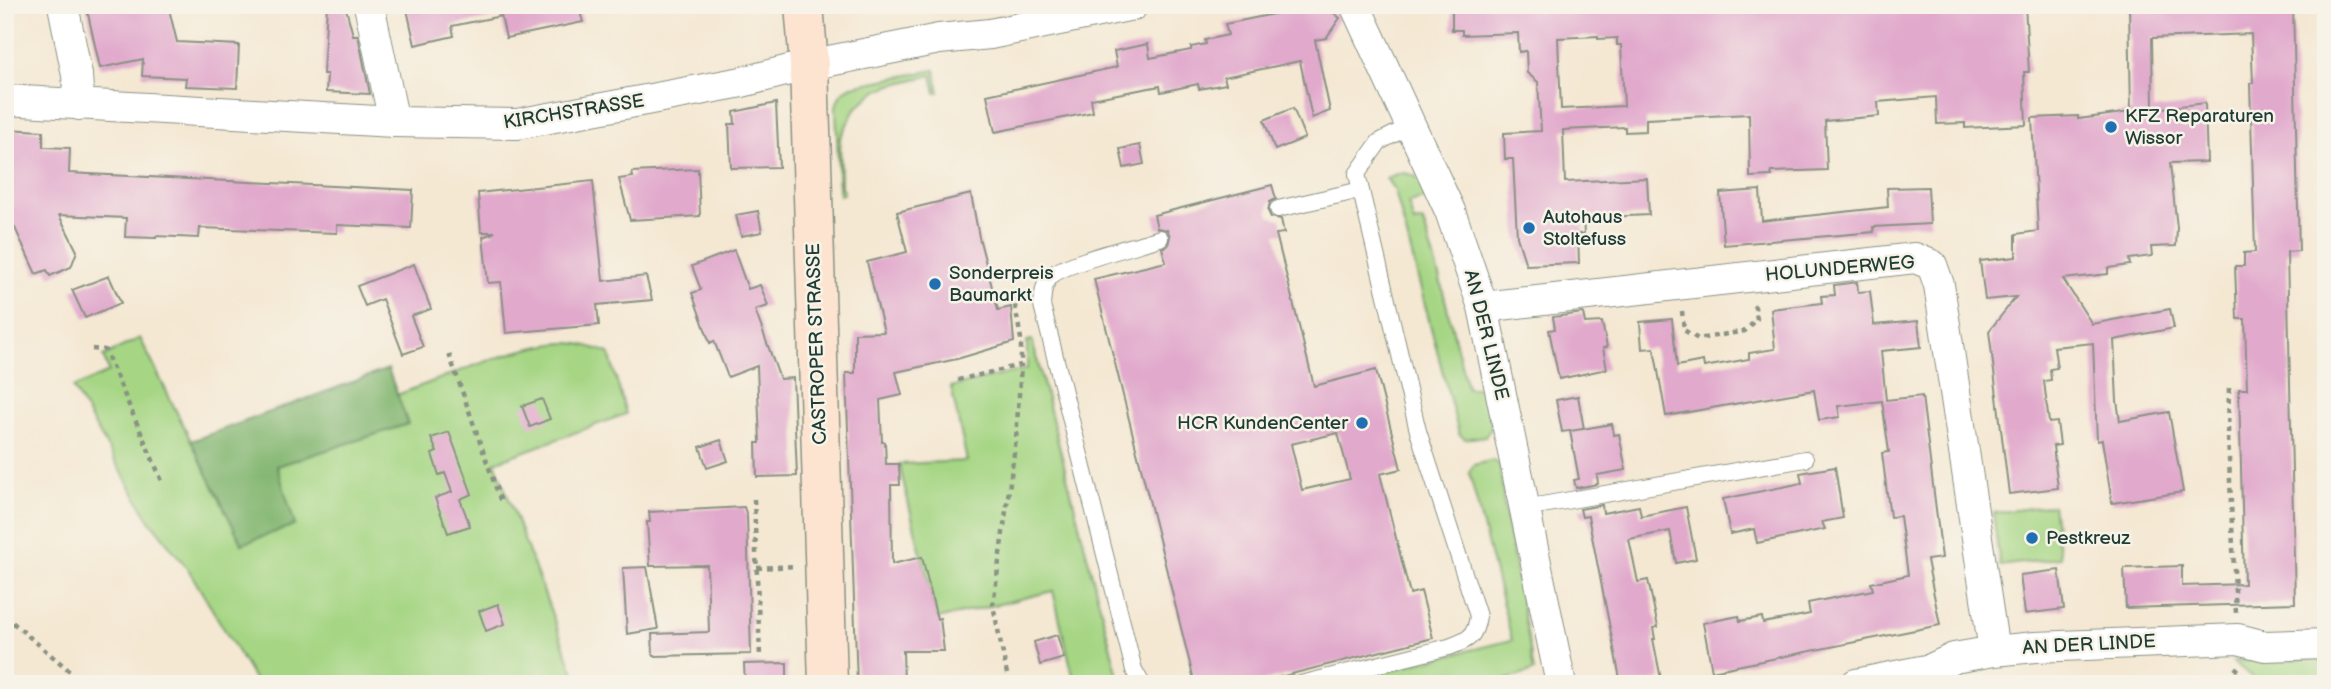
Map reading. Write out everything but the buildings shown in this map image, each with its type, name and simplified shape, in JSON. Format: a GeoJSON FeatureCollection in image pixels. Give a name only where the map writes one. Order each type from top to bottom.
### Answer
{"type":"FeatureCollection","features":[{"type":"Feature","properties":{"kind":"main road","name":"CASTROPER STRASSE"},"geometry":{"type":"LineString","coordinates":[[804,5],[809,65],[828,684]]}},
{"type":"Feature","properties":{"kind":"street"},"geometry":{"type":"LineString","coordinates":[[63,5],[77,75],[79,105]]}},
{"type":"Feature","properties":{"kind":"street"},"geometry":{"type":"LineString","coordinates":[[369,5],[394,122]]}},
{"type":"Feature","properties":{"kind":"street","name":"KIRCHSTRASSE"},"geometry":{"type":"LineString","coordinates":[[5,100],[394,122],[517,124],[742,82],[809,65],[939,40],[990,34],[1133,5]]}},
{"type":"Feature","properties":{"kind":"street","name":"AN DER LINDE"},"geometry":{"type":"LineString","coordinates":[[1355,5],[1450,211],[1483,307],[1561,684]]}},
{"type":"Feature","properties":{"kind":"street","name":"HOLUNDERWEG"},"geometry":{"type":"LineString","coordinates":[[1483,307],[1914,258],[1932,265],[1940,285],[1994,651]]}},
{"type":"Feature","properties":{"kind":"street","name":"AN DER LINDE"},"geometry":{"type":"LineString","coordinates":[[1856,684],[1931,669],[1954,658],[2035,646],[2232,649],[2326,644]]}},
{"type":"Feature","properties":{"kind":"lane"},"geometry":{"type":"LineString","coordinates":[[1301,684],[1449,647],[1469,639],[1476,628],[1478,616],[1418,431],[1357,174],[1379,142],[1412,125]]}},
{"type":"Feature","properties":{"kind":"lane"},"geometry":{"type":"LineString","coordinates":[[1278,209],[1361,190]]}},
{"type":"Feature","properties":{"kind":"lane"},"geometry":{"type":"LineString","coordinates":[[1142,684],[1134,670],[1042,305],[1043,288],[1052,275],[1074,265],[1160,238]]}},
{"type":"Feature","properties":{"kind":"lane"},"geometry":{"type":"LineString","coordinates":[[1525,508],[1805,459]]}},
{"type":"Feature","properties":{"kind":"path"},"geometry":{"type":"LineString","coordinates":[[1686,284],[1688,299],[1681,313],[1684,330],[1698,339],[1745,331],[1757,319],[1755,307],[1744,293],[1742,278]]}},
{"type":"Feature","properties":{"kind":"path"},"geometry":{"type":"LineString","coordinates":[[1004,299],[1014,300],[1021,339],[1016,439],[993,605],[1007,674]]}},
{"type":"Feature","properties":{"kind":"path"},"geometry":{"type":"LineString","coordinates":[[92,349],[105,349],[162,481]]}},
{"type":"Feature","properties":{"kind":"path"},"geometry":{"type":"LineString","coordinates":[[449,354],[502,505]]}},
{"type":"Feature","properties":{"kind":"path"},"geometry":{"type":"LineString","coordinates":[[958,380],[1021,365]]}},
{"type":"Feature","properties":{"kind":"path"},"geometry":{"type":"LineString","coordinates":[[2229,388],[2232,649],[2252,684]]}},
{"type":"Feature","properties":{"kind":"path"},"geometry":{"type":"LineString","coordinates":[[754,499],[760,656]]}},
{"type":"Feature","properties":{"kind":"path"},"geometry":{"type":"LineString","coordinates":[[757,568],[824,565]]}},
{"type":"Feature","properties":{"kind":"path"},"geometry":{"type":"LineString","coordinates":[[5,616],[85,684]]}},
{"type":"Feature","properties":{"kind":"green space"},"geometry":{"type":"Polygon","coordinates":[[[935,70],[939,92],[936,93],[932,75],[874,92],[855,109],[840,138],[843,194],[839,195],[836,106],[841,94],[852,86],[935,70]]]}},
{"type":"Feature","properties":{"kind":"green space"},"geometry":{"type":"Polygon","coordinates":[[[1400,173],[1419,179],[1431,197],[1408,203],[1414,223],[1423,221],[1467,388],[1485,390],[1492,427],[1485,436],[1465,439],[1459,434],[1395,191],[1386,178],[1400,173]]]}},
{"type":"Feature","properties":{"kind":"green space"},"geometry":{"type":"Polygon","coordinates":[[[140,338],[242,544],[277,466],[407,424],[397,395],[527,349],[567,343],[609,353],[626,414],[495,462],[578,684],[257,684],[188,569],[150,521],[73,388],[109,372],[103,356],[140,338]]]}},
{"type":"Feature","properties":{"kind":"green space"},"geometry":{"type":"Polygon","coordinates":[[[1032,340],[1120,684],[1075,684],[1053,591],[937,619],[899,464],[967,461],[951,387],[1027,369],[1027,341],[1032,340]]]}},
{"type":"Feature","properties":{"kind":"green space"},"geometry":{"type":"Polygon","coordinates":[[[388,369],[408,424],[277,466],[295,525],[242,544],[191,441],[388,369]]]}},
{"type":"Feature","properties":{"kind":"green space"},"geometry":{"type":"Polygon","coordinates":[[[1493,460],[1500,465],[1504,506],[1534,671],[1493,684],[1329,684],[1512,640],[1469,472],[1474,465],[1493,460]]]}},
{"type":"Feature","properties":{"kind":"green space"},"geometry":{"type":"Polygon","coordinates":[[[2053,505],[2060,558],[2000,566],[1993,513],[2053,505]]]}},
{"type":"Feature","properties":{"kind":"green space"},"geometry":{"type":"Polygon","coordinates":[[[2326,658],[2326,684],[2262,684],[2232,661],[2326,658]]]}},
{"type":"Feature","properties":{"kind":"place","name":"KFZ Reparaturen Wissor"},"geometry":{"type":"Point","coordinates":[2111,127]}},
{"type":"Feature","properties":{"kind":"place","name":"Autohaus Stoltefuss"},"geometry":{"type":"Point","coordinates":[1529,228]}},
{"type":"Feature","properties":{"kind":"place","name":"Sonderpreis Baumarkt"},"geometry":{"type":"Point","coordinates":[935,284]}},
{"type":"Feature","properties":{"kind":"place","name":"HCR KundenCenter"},"geometry":{"type":"Point","coordinates":[1362,423]}},
{"type":"Feature","properties":{"kind":"place","name":"Pestkreuz"},"geometry":{"type":"Point","coordinates":[2032,538]}}]}
